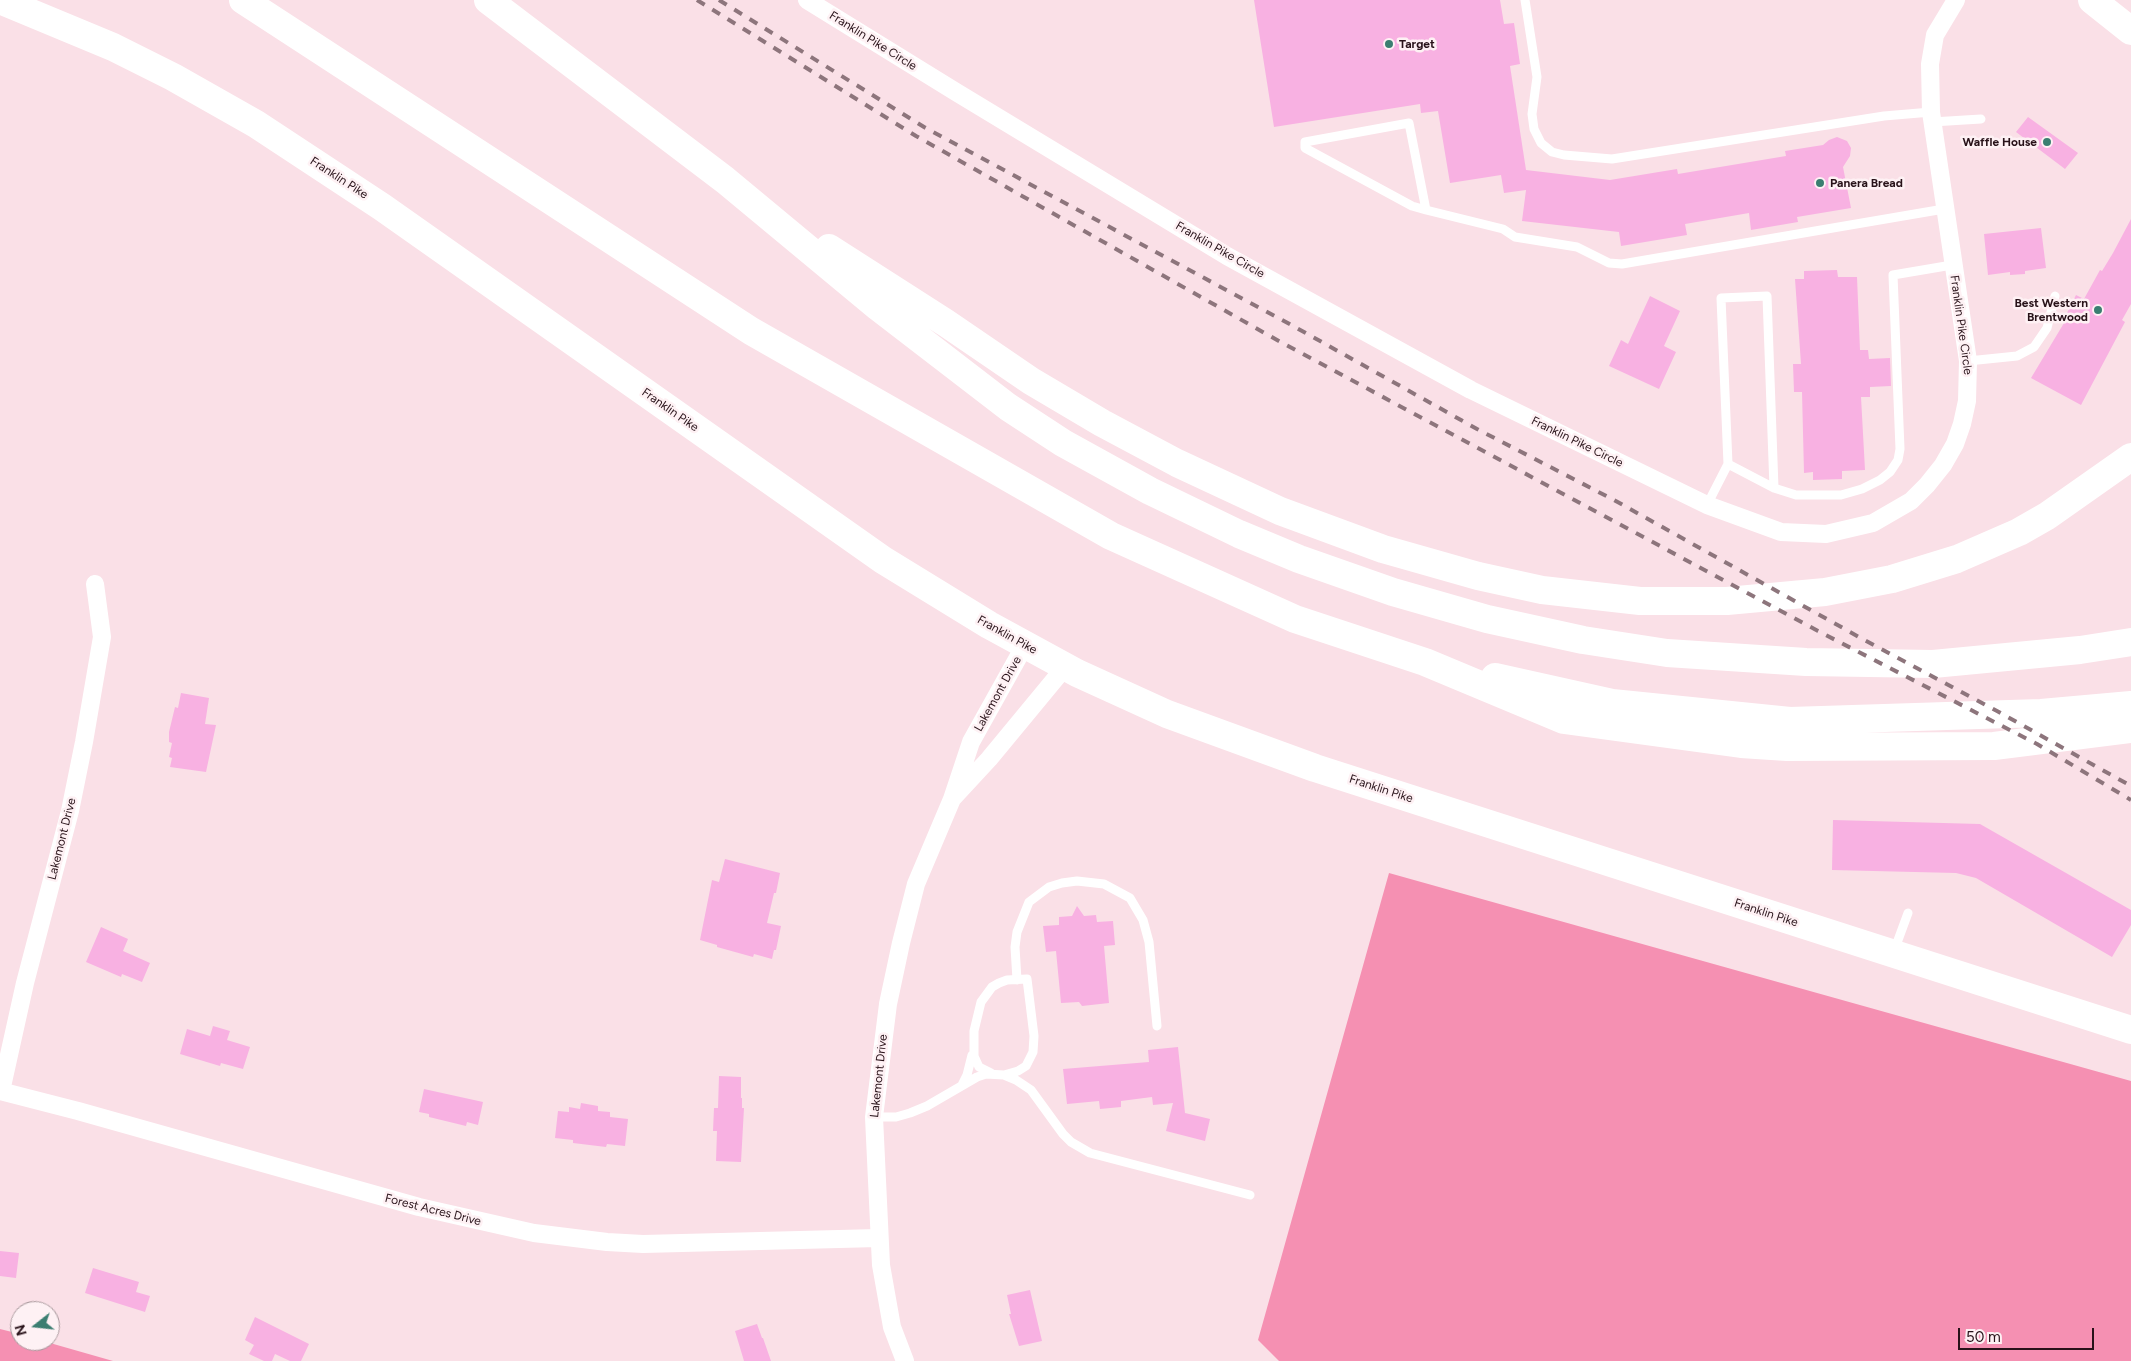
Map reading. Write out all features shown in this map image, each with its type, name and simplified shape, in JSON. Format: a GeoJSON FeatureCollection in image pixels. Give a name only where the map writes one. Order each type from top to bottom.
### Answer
{"type":"FeatureCollection","features":[{"type":"Feature","properties":{"kind":"main road","name":"Franklin Pike"},"geometry":{"type":"LineString","coordinates":[[0,0],[113,47],[213,99],[271,134],[382,206],[853,540],[941,597],[1025,646],[1065,666],[1167,714],[1272,753],[2131,1030]]}},
{"type":"Feature","properties":{"kind":"main road"},"geometry":{"type":"LineString","coordinates":[[243,0],[752,332],[1111,536],[1295,619],[1425,662],[1564,720],[1741,744],[1788,734],[1994,746],[2127,714]]}},
{"type":"Feature","properties":{"kind":"main road"},"geometry":{"type":"LineString","coordinates":[[488,0],[725,180],[878,307],[995,398],[1063,443],[1171,502],[1292,556],[1423,601],[1519,627],[1583,640],[1667,653],[1806,662],[1933,664],[2080,650],[2131,642]]}},
{"type":"Feature","properties":{"kind":"main road"},"geometry":{"type":"LineString","coordinates":[[2092,0],[2131,31]]}},
{"type":"Feature","properties":{"kind":"main road"},"geometry":{"type":"LineString","coordinates":[[725,180],[946,323],[1010,368],[1061,399],[1177,463],[1235,491],[1326,529],[1383,549],[1478,576],[1542,590],[1574,595],[1662,602],[1744,600],[1826,592],[1892,580],[1957,559],[2019,532],[2047,516],[2131,457]]}},
{"type":"Feature","properties":{"kind":"street","name":"Franklin Pike Circle"},"geometry":{"type":"LineString","coordinates":[[807,0],[1227,256],[1471,390],[1707,505],[1781,532],[1804,534],[1826,534],[1873,523],[1911,500],[1927,485],[1943,465],[1955,444],[1962,424],[1967,401],[1968,361],[1952,265],[1932,117],[1932,48],[1940,23],[1956,0]]}},
{"type":"Feature","properties":{"kind":"street","name":"Lakemont Drive"},"geometry":{"type":"LineString","coordinates":[[1,1091],[25,983],[70,811],[84,742],[102,637],[95,584]]}},
{"type":"Feature","properties":{"kind":"street","name":"Lakemont Drive"},"geometry":{"type":"LineString","coordinates":[[905,1361],[892,1326],[886,1300],[878,1238],[874,1117],[888,1004],[916,884],[952,799],[971,742],[1025,646]]}},
{"type":"Feature","properties":{"kind":"street","name":"Lakemont Drive"},"geometry":{"type":"LineString","coordinates":[[952,799],[995,752],[1065,666]]}},
{"type":"Feature","properties":{"kind":"street","name":"Forest Acres Drive"},"geometry":{"type":"LineString","coordinates":[[1,1091],[78,1110],[426,1209],[534,1233],[598,1241],[643,1244],[878,1238]]}},
{"type":"Feature","properties":{"kind":"lane"},"geometry":{"type":"LineString","coordinates":[[1525,0],[1537,78],[1532,114],[1534,129],[1541,143],[1552,152],[1564,155],[1612,159],[1884,116],[1982,119]]}},
{"type":"Feature","properties":{"kind":"lane"},"geometry":{"type":"LineString","coordinates":[[1426,210],[1409,123],[1305,142],[1305,148],[1412,206],[1426,210],[1503,229],[1515,237],[1577,247],[1609,263],[1622,264],[1944,209]]}},
{"type":"Feature","properties":{"kind":"lane"},"geometry":{"type":"LineString","coordinates":[[1728,464],[1774,488],[1796,495],[1841,495],[1862,489],[1880,480],[1890,472],[1898,460],[1900,450],[1894,275],[1952,265]]}},
{"type":"Feature","properties":{"kind":"lane"},"geometry":{"type":"LineString","coordinates":[[1707,505],[1728,464],[1721,298],[1767,296],[1774,488]]}},
{"type":"Feature","properties":{"kind":"lane"},"geometry":{"type":"LineString","coordinates":[[1968,361],[2017,356],[2034,347],[2048,328],[2055,296]]}},
{"type":"Feature","properties":{"kind":"lane"},"geometry":{"type":"LineString","coordinates":[[1017,980],[1015,947],[1017,932],[1029,902],[1049,887],[1062,883],[1077,881],[1104,884],[1130,898],[1141,914],[1149,942],[1157,1026]]}},
{"type":"Feature","properties":{"kind":"lane"},"geometry":{"type":"LineString","coordinates":[[1893,954],[1908,914]]}},
{"type":"Feature","properties":{"kind":"lane"},"geometry":{"type":"LineString","coordinates":[[962,1085],[970,1066],[976,1016],[981,1002],[986,994],[999,983],[1007,980],[1027,979],[1034,1036],[1033,1052],[1026,1066],[1018,1071],[1004,1075]]}},
{"type":"Feature","properties":{"kind":"lane"},"geometry":{"type":"LineString","coordinates":[[973,1045],[974,1056],[979,1067],[994,1074]]}},
{"type":"Feature","properties":{"kind":"lane"},"geometry":{"type":"LineString","coordinates":[[874,1117],[896,1117],[910,1113],[927,1106],[977,1077],[994,1074],[1004,1075],[1031,1090],[1063,1134],[1071,1142],[1090,1153],[1250,1195]]}},
{"type":"Feature","properties":{"kind":"shaded area"},"geometry":{"type":"Polygon","coordinates":[[[1389,873],[2131,1081],[2131,1361],[1279,1361],[1258,1340],[1389,873]]]}},
{"type":"Feature","properties":{"kind":"shaded area"},"geometry":{"type":"Polygon","coordinates":[[[0,1329],[10,1332],[10,1351],[60,1351],[60,1346],[113,1361],[0,1361],[0,1329]]]}},
{"type":"Feature","properties":{"kind":"building"},"geometry":{"type":"Polygon","coordinates":[[[1254,0],[1500,0],[1504,24],[1514,23],[1520,64],[1510,66],[1526,170],[1610,180],[1677,169],[1678,174],[1786,156],[1785,151],[1823,145],[1837,137],[1847,141],[1851,148],[1850,156],[1843,167],[1851,208],[1797,217],[1798,222],[1751,230],[1749,213],[1685,224],[1687,235],[1621,246],[1619,232],[1522,221],[1526,190],[1504,193],[1501,175],[1450,183],[1438,111],[1421,113],[1420,104],[1274,127],[1254,0]]]}},
{"type":"Feature","properties":{"kind":"building","name":"Waffle House"},"geometry":{"type":"Polygon","coordinates":[[[2028,117],[2078,153],[2065,169],[2016,132],[2028,117]]]}},
{"type":"Feature","properties":{"kind":"building","name":"Best Western Brentwood"},"geometry":{"type":"Polygon","coordinates":[[[2131,219],[2131,304],[2122,320],[2125,322],[2081,405],[2031,378],[2067,318],[2065,317],[2076,295],[2084,299],[2100,270],[2102,271],[2113,253],[2131,219]]]}},
{"type":"Feature","properties":{"kind":"building"},"geometry":{"type":"Polygon","coordinates":[[[2041,228],[2046,268],[2025,271],[2025,274],[2010,275],[2010,272],[1988,275],[1984,234],[2041,228]]]}},
{"type":"Feature","properties":{"kind":"building"},"geometry":{"type":"Polygon","coordinates":[[[1837,270],[1838,277],[1857,277],[1860,350],[1868,350],[1869,359],[1890,358],[1891,386],[1870,387],[1870,397],[1861,397],[1865,470],[1842,471],[1842,479],[1813,480],[1813,472],[1804,473],[1802,392],[1794,392],[1793,364],[1801,364],[1795,279],[1804,279],[1804,271],[1837,270]]]}},
{"type":"Feature","properties":{"kind":"building"},"geometry":{"type":"Polygon","coordinates":[[[1650,296],[1680,311],[1664,346],[1676,352],[1659,389],[1609,366],[1621,340],[1628,344],[1650,296]]]}},
{"type":"Feature","properties":{"kind":"building"},"geometry":{"type":"Polygon","coordinates":[[[181,693],[209,698],[205,724],[216,725],[206,772],[170,767],[172,758],[169,757],[172,743],[169,742],[169,732],[175,707],[178,708],[181,693]]]}},
{"type":"Feature","properties":{"kind":"building"},"geometry":{"type":"Polygon","coordinates":[[[1833,820],[1980,824],[2131,910],[2131,925],[2112,957],[1976,878],[1956,873],[1832,870],[1833,820]]]}},
{"type":"Feature","properties":{"kind":"building"},"geometry":{"type":"Polygon","coordinates":[[[725,859],[780,873],[767,923],[781,926],[772,959],[754,954],[753,957],[700,940],[712,880],[719,882],[725,859]]]}},
{"type":"Feature","properties":{"kind":"building"},"geometry":{"type":"Polygon","coordinates":[[[1077,906],[1084,916],[1096,915],[1097,922],[1113,921],[1115,945],[1104,946],[1109,1003],[1082,1006],[1079,1002],[1061,1003],[1056,951],[1046,952],[1043,926],[1059,925],[1059,917],[1072,916],[1077,906]]]}},
{"type":"Feature","properties":{"kind":"building"},"geometry":{"type":"Polygon","coordinates":[[[101,927],[128,939],[123,951],[150,963],[142,982],[122,974],[121,977],[86,962],[101,927]]]}},
{"type":"Feature","properties":{"kind":"building"},"geometry":{"type":"Polygon","coordinates":[[[213,1026],[230,1031],[227,1040],[250,1047],[243,1069],[221,1063],[220,1066],[180,1054],[187,1029],[210,1036],[213,1026]]]}},
{"type":"Feature","properties":{"kind":"building"},"geometry":{"type":"Polygon","coordinates":[[[1178,1047],[1185,1113],[1210,1119],[1205,1141],[1166,1131],[1173,1103],[1153,1105],[1152,1097],[1121,1101],[1121,1107],[1100,1109],[1099,1101],[1067,1104],[1063,1069],[1149,1062],[1148,1050],[1178,1047]]]}},
{"type":"Feature","properties":{"kind":"building"},"geometry":{"type":"Polygon","coordinates":[[[719,1076],[741,1077],[741,1098],[742,1108],[744,1108],[741,1162],[716,1161],[717,1131],[713,1131],[714,1108],[718,1108],[719,1076]]]}},
{"type":"Feature","properties":{"kind":"building"},"geometry":{"type":"Polygon","coordinates":[[[424,1089],[483,1102],[478,1125],[467,1122],[466,1126],[429,1117],[429,1114],[419,1112],[424,1089]]]}},
{"type":"Feature","properties":{"kind":"building"},"geometry":{"type":"Polygon","coordinates":[[[581,1103],[598,1106],[598,1111],[610,1112],[610,1117],[628,1119],[625,1146],[607,1144],[606,1147],[573,1143],[573,1140],[555,1138],[558,1111],[569,1112],[569,1107],[580,1109],[581,1103]]]}},
{"type":"Feature","properties":{"kind":"building"},"geometry":{"type":"Polygon","coordinates":[[[0,1251],[19,1253],[16,1278],[0,1276],[0,1251]]]}},
{"type":"Feature","properties":{"kind":"building"},"geometry":{"type":"Polygon","coordinates":[[[93,1268],[139,1282],[136,1292],[150,1296],[145,1312],[85,1293],[93,1268]]]}},
{"type":"Feature","properties":{"kind":"building"},"geometry":{"type":"Polygon","coordinates":[[[1030,1290],[1042,1341],[1019,1346],[1009,1314],[1011,1314],[1007,1295],[1030,1290]]]}},
{"type":"Feature","properties":{"kind":"building"},"geometry":{"type":"Polygon","coordinates":[[[255,1317],[309,1344],[301,1361],[290,1361],[275,1354],[272,1361],[264,1361],[249,1354],[254,1345],[245,1340],[255,1317]]]}},
{"type":"Feature","properties":{"kind":"building"},"geometry":{"type":"Polygon","coordinates":[[[757,1324],[771,1361],[744,1361],[735,1331],[757,1324]]]}},
{"type":"Feature","properties":{"kind":"railway"},"geometry":{"type":"LineString","coordinates":[[697,0],[916,136],[1277,340],[1818,631],[2037,744],[2131,800]]}},
{"type":"Feature","properties":{"kind":"railway"},"geometry":{"type":"LineString","coordinates":[[719,0],[924,127],[1295,327],[1477,429],[1614,500],[2131,786]]}},
{"type":"Feature","properties":{"kind":"place","name":"Target"},"geometry":{"type":"Point","coordinates":[1389,44]}},
{"type":"Feature","properties":{"kind":"place","name":"Waffle House"},"geometry":{"type":"Point","coordinates":[2047,142]}},
{"type":"Feature","properties":{"kind":"place","name":"Panera Bread"},"geometry":{"type":"Point","coordinates":[1820,183]}},
{"type":"Feature","properties":{"kind":"place","name":"Best Western Brentwood"},"geometry":{"type":"Point","coordinates":[2098,310]}}]}
